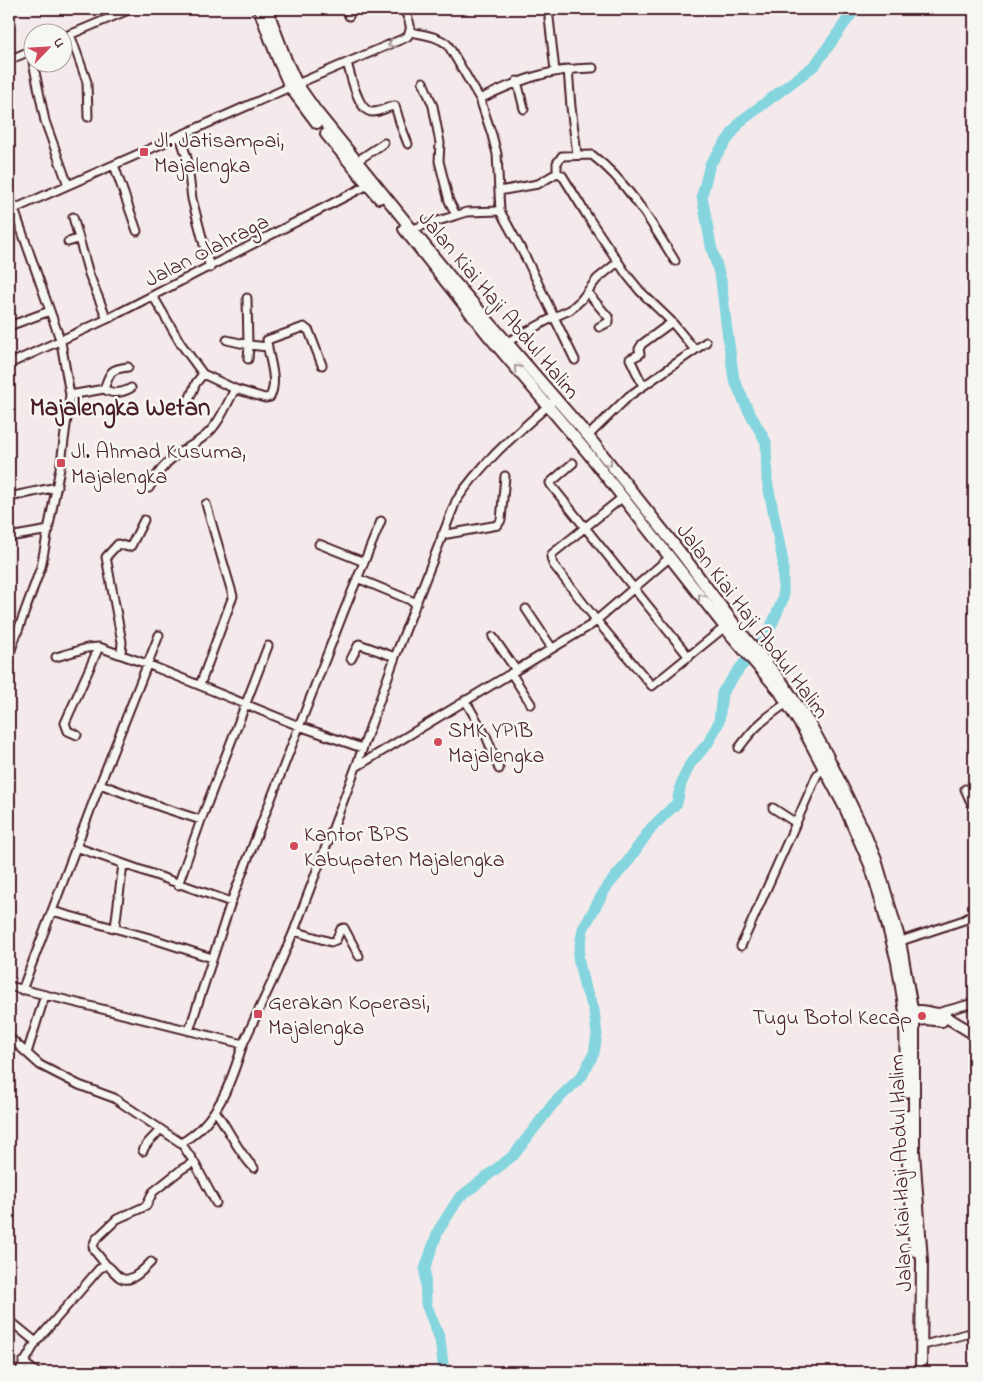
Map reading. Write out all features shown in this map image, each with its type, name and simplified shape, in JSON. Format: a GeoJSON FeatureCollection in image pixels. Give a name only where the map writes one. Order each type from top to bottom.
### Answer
{"type":"FeatureCollection","features":[{"type":"Feature","properties":{"kind":"main road","name":"Jalan Kiai Haji Abdul Halim"},"geometry":{"type":"LineString","coordinates":[[259,9],[277,58],[294,86],[368,185],[488,334],[552,402],[588,436],[684,557],[732,630]]}},
{"type":"Feature","properties":{"kind":"main road","name":"Jalan Kiai Haji Abdul Halim"},"geometry":{"type":"LineString","coordinates":[[267,9],[294,86],[506,342],[669,558],[767,670],[810,724],[862,827],[876,860],[896,942],[897,962],[909,1016],[907,1150],[922,1261],[920,1372]]}},
{"type":"Feature","properties":{"kind":"main road","name":"Jalan Kiai Haji Abdul Halim"},"geometry":{"type":"LineString","coordinates":[[767,670],[803,729],[845,808],[870,865],[896,942]]}},
{"type":"Feature","properties":{"kind":"main road"},"geometry":{"type":"LineString","coordinates":[[909,1016],[934,1017],[941,1021],[949,1020],[974,1034]]}},
{"type":"Feature","properties":{"kind":"main road","name":"Jalan Kiai Haji Abdul Halim"},"geometry":{"type":"LineString","coordinates":[[914,1372],[916,1221]]}},
{"type":"Feature","properties":{"kind":"street"},"geometry":{"type":"LineString","coordinates":[[14,209],[407,37],[411,32],[411,27],[404,9]]}},
{"type":"Feature","properties":{"kind":"street"},"geometry":{"type":"LineString","coordinates":[[72,33],[117,13],[129,10]]}},
{"type":"Feature","properties":{"kind":"street"},"geometry":{"type":"LineString","coordinates":[[549,18],[555,71]]}},
{"type":"Feature","properties":{"kind":"street"},"geometry":{"type":"LineString","coordinates":[[411,32],[442,40],[448,46],[480,99],[497,154],[500,211],[527,260],[575,360]]}},
{"type":"Feature","properties":{"kind":"street"},"geometry":{"type":"LineString","coordinates":[[72,40],[87,82],[88,117]]}},
{"type":"Feature","properties":{"kind":"street"},"geometry":{"type":"LineString","coordinates":[[9,60],[22,54]]}},
{"type":"Feature","properties":{"kind":"street"},"geometry":{"type":"LineString","coordinates":[[347,63],[360,104],[364,110],[368,112],[380,111],[395,106],[408,144]]}},
{"type":"Feature","properties":{"kind":"street"},"geometry":{"type":"LineString","coordinates":[[480,99],[518,81],[555,71],[593,68]]}},
{"type":"Feature","properties":{"kind":"street"},"geometry":{"type":"LineString","coordinates":[[568,69],[577,154]]}},
{"type":"Feature","properties":{"kind":"street"},"geometry":{"type":"LineString","coordinates":[[35,72],[45,121],[68,185]]}},
{"type":"Feature","properties":{"kind":"street"},"geometry":{"type":"LineString","coordinates":[[518,81],[524,109]]}},
{"type":"Feature","properties":{"kind":"street"},"geometry":{"type":"LineString","coordinates":[[423,82],[433,106],[440,143],[439,160],[449,201],[456,215]]}},
{"type":"Feature","properties":{"kind":"street"},"geometry":{"type":"LineString","coordinates":[[180,136],[187,158],[192,199],[210,268]]}},
{"type":"Feature","properties":{"kind":"street"},"geometry":{"type":"LineString","coordinates":[[357,161],[384,143]]}},
{"type":"Feature","properties":{"kind":"street"},"geometry":{"type":"LineString","coordinates":[[557,173],[556,163],[560,157],[577,154],[592,155],[610,170],[650,221],[675,262]]}},
{"type":"Feature","properties":{"kind":"street"},"geometry":{"type":"LineString","coordinates":[[114,165],[136,231]]}},
{"type":"Feature","properties":{"kind":"street"},"geometry":{"type":"LineString","coordinates":[[499,191],[538,184],[557,173]]}},
{"type":"Feature","properties":{"kind":"street"},"geometry":{"type":"LineString","coordinates":[[557,173],[562,175],[567,182],[618,262],[640,291],[672,322],[695,350]]}},
{"type":"Feature","properties":{"kind":"street","name":"Jalan Olahraga"},"geometry":{"type":"LineString","coordinates":[[9,364],[60,342],[154,296],[368,185]]}},
{"type":"Feature","properties":{"kind":"street"},"geometry":{"type":"LineString","coordinates":[[9,195],[60,342],[70,395],[57,487],[41,567],[11,644],[9,655]]}},
{"type":"Feature","properties":{"kind":"street"},"geometry":{"type":"LineString","coordinates":[[412,228],[456,215],[479,211],[500,211]]}},
{"type":"Feature","properties":{"kind":"street"},"geometry":{"type":"LineString","coordinates":[[73,217],[89,274],[107,319]]}},
{"type":"Feature","properties":{"kind":"street"},"geometry":{"type":"LineString","coordinates":[[68,242],[78,239]]}},
{"type":"Feature","properties":{"kind":"street"},"geometry":{"type":"LineString","coordinates":[[506,342],[570,310],[603,274],[618,262]]}},
{"type":"Feature","properties":{"kind":"street"},"geometry":{"type":"LineString","coordinates":[[587,292],[609,318],[609,322],[599,327]]}},
{"type":"Feature","properties":{"kind":"street"},"geometry":{"type":"LineString","coordinates":[[154,296],[181,344],[203,374],[235,389],[265,398],[270,397],[273,378],[267,341],[269,338],[300,328],[307,328],[322,365]]}},
{"type":"Feature","properties":{"kind":"street"},"geometry":{"type":"LineString","coordinates":[[247,298],[248,359]]}},
{"type":"Feature","properties":{"kind":"street"},"geometry":{"type":"LineString","coordinates":[[9,326],[50,311]]}},
{"type":"Feature","properties":{"kind":"street"},"geometry":{"type":"LineString","coordinates":[[643,386],[630,359],[640,354],[640,345],[672,322]]}},
{"type":"Feature","properties":{"kind":"street"},"geometry":{"type":"LineString","coordinates":[[228,340],[268,347]]}},
{"type":"Feature","properties":{"kind":"street"},"geometry":{"type":"LineString","coordinates":[[588,436],[629,396],[706,342]]}},
{"type":"Feature","properties":{"kind":"street"},"geometry":{"type":"LineString","coordinates":[[104,389],[108,375],[112,371],[128,366]]}},
{"type":"Feature","properties":{"kind":"street"},"geometry":{"type":"LineString","coordinates":[[186,407],[196,383],[203,374]]}},
{"type":"Feature","properties":{"kind":"street"},"geometry":{"type":"LineString","coordinates":[[70,395],[104,389],[108,392],[117,393],[131,388]]}},
{"type":"Feature","properties":{"kind":"street"},"geometry":{"type":"LineString","coordinates":[[149,488],[158,472],[166,464],[207,434],[216,423],[235,389]]}},
{"type":"Feature","properties":{"kind":"street"},"geometry":{"type":"LineString","coordinates":[[182,1143],[198,1131],[216,1112],[235,1069],[243,1044],[277,971],[356,767],[394,657],[456,501],[483,465],[552,402]]}},
{"type":"Feature","properties":{"kind":"street"},"geometry":{"type":"LineString","coordinates":[[573,463],[550,483],[552,488],[689,656]]}},
{"type":"Feature","properties":{"kind":"street"},"geometry":{"type":"LineString","coordinates":[[442,535],[498,525],[501,520],[505,476]]}},
{"type":"Feature","properties":{"kind":"street"},"geometry":{"type":"LineString","coordinates":[[9,497],[57,487]]}},
{"type":"Feature","properties":{"kind":"street"},"geometry":{"type":"LineString","coordinates":[[623,497],[552,554],[551,560],[597,621],[651,686],[689,656],[732,630]]}},
{"type":"Feature","properties":{"kind":"street"},"geometry":{"type":"LineString","coordinates":[[200,685],[233,596],[206,504]]}},
{"type":"Feature","properties":{"kind":"street"},"geometry":{"type":"LineString","coordinates":[[121,654],[122,642],[106,556],[118,544],[126,547],[130,546],[144,520]]}},
{"type":"Feature","properties":{"kind":"street"},"geometry":{"type":"LineString","coordinates":[[189,1030],[231,902],[381,521]]}},
{"type":"Feature","properties":{"kind":"street"},"geometry":{"type":"LineString","coordinates":[[9,537],[49,530]]}},
{"type":"Feature","properties":{"kind":"street"},"geometry":{"type":"LineString","coordinates":[[319,544],[364,562]]}},
{"type":"Feature","properties":{"kind":"street"},"geometry":{"type":"LineString","coordinates":[[356,767],[597,621],[632,588],[669,558]]}},
{"type":"Feature","properties":{"kind":"street"},"geometry":{"type":"LineString","coordinates":[[357,578],[417,603]]}},
{"type":"Feature","properties":{"kind":"street"},"geometry":{"type":"LineString","coordinates":[[526,609],[552,648]]}},
{"type":"Feature","properties":{"kind":"street"},"geometry":{"type":"LineString","coordinates":[[22,990],[159,635]]}},
{"type":"Feature","properties":{"kind":"street"},"geometry":{"type":"LineString","coordinates":[[493,637],[531,704]]}},
{"type":"Feature","properties":{"kind":"street"},"geometry":{"type":"LineString","coordinates":[[351,660],[359,644],[394,657]]}},
{"type":"Feature","properties":{"kind":"street"},"geometry":{"type":"LineString","coordinates":[[178,884],[268,646]]}},
{"type":"Feature","properties":{"kind":"street"},"geometry":{"type":"LineString","coordinates":[[77,736],[68,731],[65,723],[99,647]]}},
{"type":"Feature","properties":{"kind":"street"},"geometry":{"type":"LineString","coordinates":[[56,657],[87,648],[99,647],[147,664],[300,726],[362,748]]}},
{"type":"Feature","properties":{"kind":"street"},"geometry":{"type":"LineString","coordinates":[[465,700],[487,738],[500,769]]}},
{"type":"Feature","properties":{"kind":"street"},"geometry":{"type":"LineString","coordinates":[[739,748],[761,721],[787,703]]}},
{"type":"Feature","properties":{"kind":"street"},"geometry":{"type":"LineString","coordinates":[[741,946],[817,775],[824,767]]}},
{"type":"Feature","properties":{"kind":"street"},"geometry":{"type":"LineString","coordinates":[[100,784],[201,820]]}},
{"type":"Feature","properties":{"kind":"street"},"geometry":{"type":"LineString","coordinates":[[965,790],[974,809]]}},
{"type":"Feature","properties":{"kind":"street"},"geometry":{"type":"LineString","coordinates":[[773,808],[796,823]]}},
{"type":"Feature","properties":{"kind":"street"},"geometry":{"type":"LineString","coordinates":[[76,847],[231,902]]}},
{"type":"Feature","properties":{"kind":"street"},"geometry":{"type":"LineString","coordinates":[[115,928],[123,864]]}},
{"type":"Feature","properties":{"kind":"street"},"geometry":{"type":"LineString","coordinates":[[52,911],[150,938],[212,958]]}},
{"type":"Feature","properties":{"kind":"street"},"geometry":{"type":"LineString","coordinates":[[896,942],[964,920],[974,914]]}},
{"type":"Feature","properties":{"kind":"street"},"geometry":{"type":"LineString","coordinates":[[294,930],[331,942],[336,940],[341,929],[344,928],[359,956]]}},
{"type":"Feature","properties":{"kind":"street"},"geometry":{"type":"LineString","coordinates":[[9,986],[243,1044]]}},
{"type":"Feature","properties":{"kind":"street"},"geometry":{"type":"LineString","coordinates":[[27,1053],[45,996]]}},
{"type":"Feature","properties":{"kind":"street"},"geometry":{"type":"LineString","coordinates":[[934,1017],[946,1009],[974,1003]]}},
{"type":"Feature","properties":{"kind":"street"},"geometry":{"type":"LineString","coordinates":[[9,1037],[40,1065],[126,1104],[182,1143],[216,1203]]}},
{"type":"Feature","properties":{"kind":"street"},"geometry":{"type":"LineString","coordinates":[[216,1112],[236,1147],[254,1168]]}},
{"type":"Feature","properties":{"kind":"street"},"geometry":{"type":"LineString","coordinates":[[142,1151],[144,1145],[156,1136],[160,1129]]}},
{"type":"Feature","properties":{"kind":"street"},"geometry":{"type":"LineString","coordinates":[[151,1262],[133,1277],[122,1279],[106,1265],[93,1246],[96,1239],[117,1219],[146,1206],[153,1192],[194,1162]]}},
{"type":"Feature","properties":{"kind":"street"},"geometry":{"type":"LineString","coordinates":[[19,1372],[36,1342],[89,1279],[106,1265]]}},
{"type":"Feature","properties":{"kind":"street"},"geometry":{"type":"LineString","coordinates":[[9,1320],[36,1342]]}},
{"type":"Feature","properties":{"kind":"street"},"geometry":{"type":"LineString","coordinates":[[920,1346],[974,1332]]}},
{"type":"Feature","properties":{"kind":"street"},"geometry":{"type":"LineString","coordinates":[[23,1362],[36,1372]]}},
{"type":"Feature","properties":{"kind":"waterway"},"geometry":{"type":"LineString","coordinates":[[444,1372],[440,1339],[426,1304],[425,1269],[438,1231],[459,1198],[514,1155],[553,1104],[582,1076],[594,1053],[597,1035],[594,1010],[584,985],[578,957],[583,929],[606,888],[626,864],[651,828],[677,803],[681,784],[690,764],[708,743],[719,722],[722,693],[739,669],[766,638],[783,599],[783,562],[767,480],[766,442],[747,408],[734,379],[721,280],[711,246],[702,196],[710,164],[741,121],[815,65],[855,9]]}},
{"type":"Feature","properties":{"kind":"place","name":"Jl. Jatisampai, Majalengka"},"geometry":{"type":"Point","coordinates":[144,152]}},
{"type":"Feature","properties":{"kind":"place","name":"Jl. Ahmad Kusuma, Majalengka"},"geometry":{"type":"Point","coordinates":[61,463]}},
{"type":"Feature","properties":{"kind":"place","name":"SMK YPIB Majalengka"},"geometry":{"type":"Point","coordinates":[438,742]}},
{"type":"Feature","properties":{"kind":"place","name":"Kantor BPS Kabupaten Majalengka"},"geometry":{"type":"Point","coordinates":[294,846]}},
{"type":"Feature","properties":{"kind":"place","name":"Gerakan Koperasi, Majalengka"},"geometry":{"type":"Point","coordinates":[258,1014]}},
{"type":"Feature","properties":{"kind":"place","name":"Tugu Botol Kecap"},"geometry":{"type":"Point","coordinates":[922,1016]}},
{"type":"Feature","properties":{"kind":"district","name":"Majalengka Wetan"},"geometry":{"type":"Point","coordinates":[120,406]}}]}
